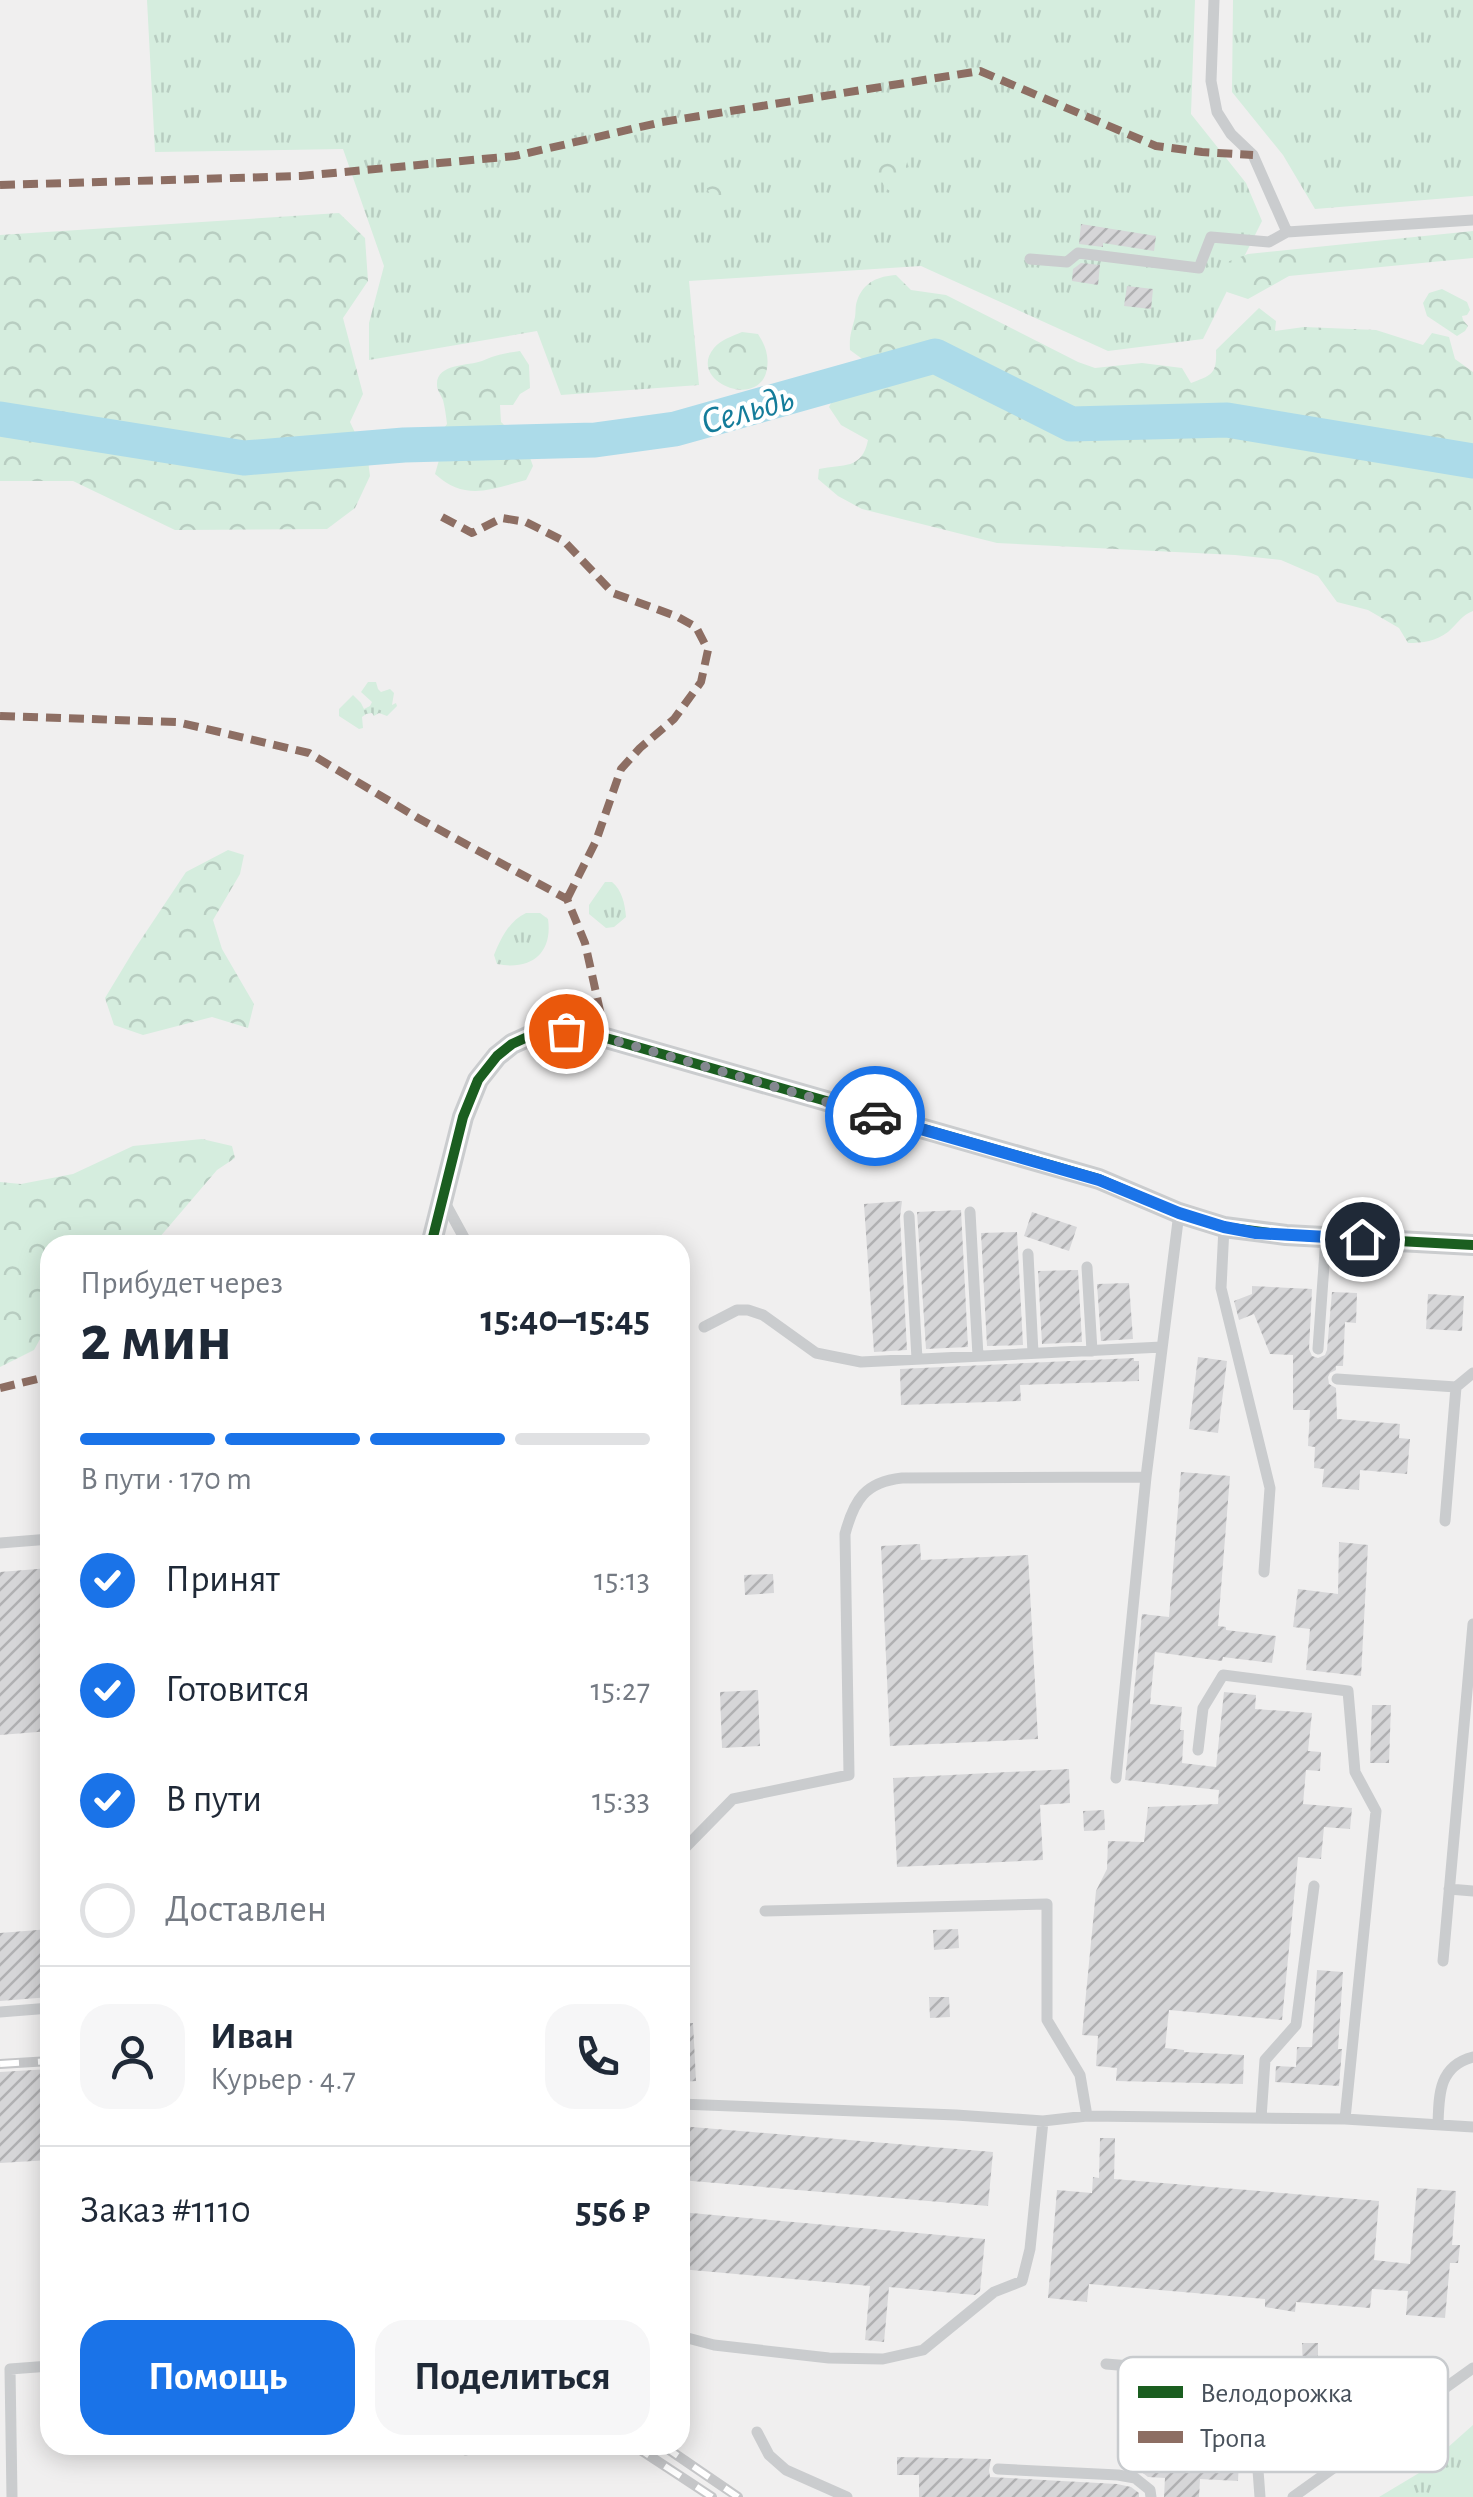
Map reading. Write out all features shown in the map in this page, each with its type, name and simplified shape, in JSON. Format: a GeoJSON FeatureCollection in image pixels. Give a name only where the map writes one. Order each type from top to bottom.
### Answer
{"type":"FeatureCollection","features":[{"type":"Feature","properties":{"kind":"street"},"geometry":{"type":"LineString","coordinates":[[433,1235],[464,1117],[478,1080],[512,1044],[534,1034],[566,1031],[606,1038],[1035,1160],[1224,1227],[1256,1233],[1473,1245]]}},
{"type":"Feature","properties":{"kind":"lane"},"geometry":{"type":"LineString","coordinates":[[1214,0],[1211,82],[1216,112],[1231,134],[1253,154],[1287,232]]}},
{"type":"Feature","properties":{"kind":"lane"},"geometry":{"type":"LineString","coordinates":[[1030,258],[1068,262],[1078,253],[1199,268],[1211,237],[1268,242],[1287,232],[1473,220]]}},
{"type":"Feature","properties":{"kind":"lane"},"geometry":{"type":"LineString","coordinates":[[442,1198],[462,1235]]}},
{"type":"Feature","properties":{"kind":"lane"},"geometry":{"type":"LineString","coordinates":[[970,1212],[978,1356]]}},
{"type":"Feature","properties":{"kind":"lane"},"geometry":{"type":"LineString","coordinates":[[1116,1778],[1146,1477],[1179,1213]]}},
{"type":"Feature","properties":{"kind":"lane"},"geometry":{"type":"LineString","coordinates":[[909,1216],[917,1359]]}},
{"type":"Feature","properties":{"kind":"lane"},"geometry":{"type":"LineString","coordinates":[[1224,1227],[1220,1288],[1270,1488],[1264,1572]]}},
{"type":"Feature","properties":{"kind":"lane"},"geometry":{"type":"LineString","coordinates":[[1318,1349],[1326,1237]]}},
{"type":"Feature","properties":{"kind":"lane"},"geometry":{"type":"LineString","coordinates":[[1028,1254],[1033,1354]]}},
{"type":"Feature","properties":{"kind":"lane"},"geometry":{"type":"LineString","coordinates":[[1087,1268],[1092,1350]]}},
{"type":"Feature","properties":{"kind":"lane"},"geometry":{"type":"LineString","coordinates":[[704,1327],[737,1310],[748,1310],[763,1316],[816,1354],[861,1362],[1162,1347]]}},
{"type":"Feature","properties":{"kind":"lane"},"geometry":{"type":"LineString","coordinates":[[1445,1521],[1456,1388],[1473,1372]]}},
{"type":"Feature","properties":{"kind":"lane"},"geometry":{"type":"LineString","coordinates":[[1338,1379],[1456,1388]]}},
{"type":"Feature","properties":{"kind":"lane"},"geometry":{"type":"LineString","coordinates":[[690,1843],[733,1799],[849,1775],[845,1534],[851,1511],[880,1480],[1146,1477]]}},
{"type":"Feature","properties":{"kind":"lane"},"geometry":{"type":"LineString","coordinates":[[0,1543],[40,1540]]}},
{"type":"Feature","properties":{"kind":"lane"},"geometry":{"type":"LineString","coordinates":[[1443,1961],[1473,1624]]}},
{"type":"Feature","properties":{"kind":"lane"},"geometry":{"type":"LineString","coordinates":[[1198,1750],[1203,1708],[1222,1675],[1348,1691],[1355,1772],[1376,1811],[1345,2119]]}},
{"type":"Feature","properties":{"kind":"lane"},"geometry":{"type":"LineString","coordinates":[[1262,2118],[1265,2060],[1296,2026],[1314,1886]]}},
{"type":"Feature","properties":{"kind":"lane"},"geometry":{"type":"LineString","coordinates":[[1449,1889],[1473,1892]]}},
{"type":"Feature","properties":{"kind":"lane"},"geometry":{"type":"LineString","coordinates":[[765,1911],[1047,1904],[1047,2020],[1080,2075],[1087,2116]]}},
{"type":"Feature","properties":{"kind":"lane"},"geometry":{"type":"LineString","coordinates":[[0,2012],[40,2009]]}},
{"type":"Feature","properties":{"kind":"lane"},"geometry":{"type":"LineString","coordinates":[[1438,2125],[1441,2083],[1464,2059],[1473,2056]]}},
{"type":"Feature","properties":{"kind":"lane"},"geometry":{"type":"LineString","coordinates":[[690,2104],[1043,2121],[1087,2116],[1345,2119],[1473,2127]]}},
{"type":"Feature","properties":{"kind":"lane"},"geometry":{"type":"LineString","coordinates":[[690,2339],[829,2358],[884,2359],[923,2350],[994,2292],[1022,2281],[1030,2250],[1043,2121]]}},
{"type":"Feature","properties":{"kind":"lane"},"geometry":{"type":"LineString","coordinates":[[1106,2364],[1118,2365]]}},
{"type":"Feature","properties":{"kind":"lane"},"geometry":{"type":"LineString","coordinates":[[12,2497],[10,2370],[40,2367]]}},
{"type":"Feature","properties":{"kind":"lane"},"geometry":{"type":"LineString","coordinates":[[1448,2386],[1473,2368]]}},
{"type":"Feature","properties":{"kind":"lane"},"geometry":{"type":"LineString","coordinates":[[757,2432],[769,2455],[786,2470],[847,2497]]}},
{"type":"Feature","properties":{"kind":"lane"},"geometry":{"type":"LineString","coordinates":[[998,2469],[1118,2474],[1135,2478],[1150,2490],[1151,2497]]}},
{"type":"Feature","properties":{"kind":"lane"},"geometry":{"type":"LineString","coordinates":[[1258,2472],[1260,2497]]}},
{"type":"Feature","properties":{"kind":"lane"},"geometry":{"type":"LineString","coordinates":[[1294,2497],[1329,2472]]}},
{"type":"Feature","properties":{"kind":"green space"},"geometry":{"type":"Polygon","coordinates":[[[147,0],[1195,0],[1191,114],[1246,183],[1262,221],[1203,339],[1108,351],[921,266],[689,281],[699,385],[561,395],[537,331],[369,360],[369,323],[384,266],[343,149],[155,152],[147,0]]]}},
{"type":"Feature","properties":{"kind":"green space"},"geometry":{"type":"Polygon","coordinates":[[[1233,0],[1473,0],[1473,196],[1315,209],[1283,155],[1232,92],[1233,0]]]}},
{"type":"Feature","properties":{"kind":"green space"},"geometry":{"type":"Polygon","coordinates":[[[893,144],[908,159],[899,190],[892,192],[885,188],[876,168],[866,163],[866,158],[893,144]]]}},
{"type":"Feature","properties":{"kind":"green space"},"geometry":{"type":"Polygon","coordinates":[[[719,170],[744,180],[730,195],[719,198],[709,193],[706,186],[719,170]]]}},
{"type":"Feature","properties":{"kind":"green space"},"geometry":{"type":"Polygon","coordinates":[[[339,213],[365,238],[368,281],[343,318],[363,394],[350,422],[368,460],[370,476],[355,508],[327,529],[175,530],[73,481],[0,481],[0,235],[339,213]]]}},
{"type":"Feature","properties":{"kind":"green space"},"geometry":{"type":"Polygon","coordinates":[[[1473,231],[1473,258],[1289,276],[1248,299],[1227,292],[1222,278],[1227,262],[1248,254],[1473,231]]]}},
{"type":"Feature","properties":{"kind":"green space"},"geometry":{"type":"Polygon","coordinates":[[[896,275],[911,290],[946,295],[1078,362],[1095,368],[1142,363],[1182,368],[1191,383],[1212,372],[1216,350],[1259,308],[1276,321],[1275,331],[1304,327],[1376,330],[1423,345],[1432,333],[1449,337],[1455,359],[1473,372],[1473,611],[1439,638],[1408,643],[1399,628],[1368,610],[1337,602],[1318,576],[1281,560],[997,543],[862,509],[838,496],[818,479],[819,469],[856,461],[868,440],[841,425],[829,407],[836,393],[867,370],[865,361],[850,350],[856,303],[872,281],[896,275]]]}},
{"type":"Feature","properties":{"kind":"green space"},"geometry":{"type":"Polygon","coordinates":[[[1442,289],[1467,302],[1470,310],[1462,316],[1468,326],[1457,336],[1427,316],[1423,303],[1429,293],[1442,289]]]}},
{"type":"Feature","properties":{"kind":"green space"},"geometry":{"type":"Polygon","coordinates":[[[742,332],[758,334],[768,362],[760,384],[749,389],[726,386],[709,370],[708,360],[714,348],[742,332]]]}},
{"type":"Feature","properties":{"kind":"green space"},"geometry":{"type":"Polygon","coordinates":[[[520,351],[529,365],[530,388],[513,405],[500,405],[501,422],[533,466],[526,480],[478,491],[457,488],[435,474],[443,446],[440,434],[447,424],[438,378],[447,369],[520,351]]]}},
{"type":"Feature","properties":{"kind":"green space"},"geometry":{"type":"Polygon","coordinates":[[[368,682],[376,682],[381,692],[390,689],[394,693],[392,705],[397,706],[387,716],[366,714],[362,717],[363,728],[359,729],[339,716],[339,709],[353,695],[364,709],[370,706],[372,702],[361,692],[368,682]]]}},
{"type":"Feature","properties":{"kind":"green space"},"geometry":{"type":"Polygon","coordinates":[[[228,850],[244,855],[240,874],[213,920],[222,949],[254,1004],[248,1028],[212,1017],[143,1035],[114,1025],[105,998],[134,950],[186,872],[228,850]]]}},
{"type":"Feature","properties":{"kind":"green space"},"geometry":{"type":"Polygon","coordinates":[[[605,882],[612,882],[618,889],[626,917],[606,928],[589,914],[589,905],[605,882]]]}},
{"type":"Feature","properties":{"kind":"green space"},"geometry":{"type":"Polygon","coordinates":[[[526,913],[540,913],[548,919],[543,950],[520,965],[497,964],[494,955],[503,936],[526,913]]]}},
{"type":"Feature","properties":{"kind":"green space"},"geometry":{"type":"Polygon","coordinates":[[[202,1139],[232,1146],[235,1158],[217,1170],[162,1235],[40,1235],[40,1339],[34,1350],[0,1367],[0,1182],[21,1184],[73,1174],[133,1146],[202,1139]]]}},
{"type":"Feature","properties":{"kind":"green space"},"geometry":{"type":"Polygon","coordinates":[[[1473,2425],[1473,2497],[1379,2497],[1420,2472],[1448,2472],[1448,2447],[1473,2425]]]}},
{"type":"Feature","properties":{"kind":"building"},"geometry":{"type":"Polygon","coordinates":[[[1081,224],[1156,236],[1154,251],[1103,243],[1103,247],[1079,244],[1081,224]]]}},
{"type":"Feature","properties":{"kind":"building"},"geometry":{"type":"Polygon","coordinates":[[[1081,263],[1100,265],[1098,285],[1072,281],[1073,269],[1081,263]]]}},
{"type":"Feature","properties":{"kind":"building"},"geometry":{"type":"Polygon","coordinates":[[[1127,286],[1153,289],[1151,309],[1124,306],[1127,286]]]}},
{"type":"Feature","properties":{"kind":"building"},"geometry":{"type":"Polygon","coordinates":[[[902,1201],[907,1350],[874,1352],[864,1204],[902,1201]]]}},
{"type":"Feature","properties":{"kind":"building"},"geometry":{"type":"Polygon","coordinates":[[[961,1210],[968,1347],[926,1349],[917,1212],[961,1210]]]}},
{"type":"Feature","properties":{"kind":"building"},"geometry":{"type":"Polygon","coordinates":[[[1032,1212],[1077,1227],[1069,1251],[1024,1236],[1032,1212]]]}},
{"type":"Feature","properties":{"kind":"building"},"geometry":{"type":"Polygon","coordinates":[[[1017,1232],[1023,1345],[987,1346],[981,1233],[1017,1232]]]}},
{"type":"Feature","properties":{"kind":"building"},"geometry":{"type":"Polygon","coordinates":[[[1078,1270],[1082,1342],[1042,1344],[1038,1271],[1078,1270]]]}},
{"type":"Feature","properties":{"kind":"building"},"geometry":{"type":"Polygon","coordinates":[[[1129,1283],[1133,1339],[1101,1341],[1097,1284],[1129,1283]]]}},
{"type":"Feature","properties":{"kind":"building"},"geometry":{"type":"Polygon","coordinates":[[[1252,1286],[1312,1289],[1309,1349],[1318,1358],[1327,1350],[1332,1292],[1357,1293],[1356,1323],[1345,1322],[1343,1366],[1336,1366],[1328,1377],[1329,1384],[1336,1388],[1337,1419],[1400,1424],[1399,1438],[1410,1439],[1407,1474],[1360,1470],[1359,1490],[1322,1487],[1324,1469],[1314,1468],[1315,1447],[1308,1446],[1310,1410],[1293,1410],[1293,1355],[1270,1354],[1254,1314],[1239,1320],[1234,1301],[1252,1294],[1252,1286]]]}},
{"type":"Feature","properties":{"kind":"building"},"geometry":{"type":"Polygon","coordinates":[[[1428,1294],[1464,1296],[1462,1331],[1426,1329],[1428,1294]]]}},
{"type":"Feature","properties":{"kind":"building"},"geometry":{"type":"Polygon","coordinates":[[[1198,1357],[1227,1361],[1218,1433],[1189,1429],[1198,1357]]]}},
{"type":"Feature","properties":{"kind":"building"},"geometry":{"type":"Polygon","coordinates":[[[1134,1358],[1139,1361],[1139,1381],[1020,1385],[1021,1401],[901,1405],[900,1369],[1134,1358]]]}},
{"type":"Feature","properties":{"kind":"building"},"geometry":{"type":"Polygon","coordinates":[[[1181,1472],[1230,1476],[1218,1626],[1276,1636],[1272,1663],[1155,1652],[1150,1704],[1182,1707],[1182,1763],[1216,1767],[1224,1692],[1256,1695],[1255,1709],[1312,1713],[1308,1751],[1321,1752],[1320,1771],[1306,1770],[1303,1804],[1352,1808],[1350,1829],[1324,1827],[1321,1859],[1298,1857],[1282,2020],[1169,2010],[1165,2048],[1244,2055],[1243,2084],[1116,2081],[1117,2068],[1096,2066],[1098,2036],[1082,2035],[1096,1891],[1107,1869],[1108,1841],[1144,1842],[1148,1807],[1218,1804],[1219,1790],[1125,1780],[1142,1614],[1169,1617],[1181,1472]]]}},
{"type":"Feature","properties":{"kind":"building"},"geometry":{"type":"Polygon","coordinates":[[[1339,1542],[1368,1545],[1361,1676],[1306,1670],[1310,1629],[1293,1627],[1298,1589],[1338,1594],[1339,1542]]]}},
{"type":"Feature","properties":{"kind":"building"},"geometry":{"type":"Polygon","coordinates":[[[920,1544],[921,1560],[1028,1555],[1038,1739],[890,1746],[881,1546],[920,1544]]]}},
{"type":"Feature","properties":{"kind":"building"},"geometry":{"type":"Polygon","coordinates":[[[40,1569],[40,1732],[0,1735],[0,1572],[40,1569]]]}},
{"type":"Feature","properties":{"kind":"building"},"geometry":{"type":"Polygon","coordinates":[[[773,1574],[774,1593],[745,1595],[744,1575],[773,1574]]]}},
{"type":"Feature","properties":{"kind":"building"},"geometry":{"type":"Polygon","coordinates":[[[758,1690],[760,1746],[722,1748],[720,1692],[758,1690]]]}},
{"type":"Feature","properties":{"kind":"building"},"geometry":{"type":"Polygon","coordinates":[[[1372,1705],[1391,1705],[1389,1763],[1370,1763],[1372,1705]]]}},
{"type":"Feature","properties":{"kind":"building"},"geometry":{"type":"Polygon","coordinates":[[[1069,1769],[1070,1803],[1040,1805],[1043,1860],[897,1867],[893,1778],[1069,1769]]]}},
{"type":"Feature","properties":{"kind":"building"},"geometry":{"type":"Polygon","coordinates":[[[1104,1810],[1105,1830],[1084,1831],[1083,1811],[1104,1810]]]}},
{"type":"Feature","properties":{"kind":"building"},"geometry":{"type":"Polygon","coordinates":[[[958,1929],[959,1948],[934,1950],[933,1930],[958,1929]]]}},
{"type":"Feature","properties":{"kind":"building"},"geometry":{"type":"Polygon","coordinates":[[[40,1930],[40,1998],[0,2001],[0,1933],[40,1930]]]}},
{"type":"Feature","properties":{"kind":"building"},"geometry":{"type":"Polygon","coordinates":[[[1317,1970],[1343,1972],[1339,2086],[1275,2082],[1276,2066],[1296,2067],[1297,2047],[1312,2047],[1317,1970]]]}},
{"type":"Feature","properties":{"kind":"building"},"geometry":{"type":"Polygon","coordinates":[[[929,1997],[949,1997],[950,2017],[930,2018],[929,1997]]]}},
{"type":"Feature","properties":{"kind":"building"},"geometry":{"type":"Polygon","coordinates":[[[693,2023],[696,2081],[690,2081],[693,2023]]]}},
{"type":"Feature","properties":{"kind":"building"},"geometry":{"type":"Polygon","coordinates":[[[40,2070],[40,2161],[0,2163],[0,2072],[40,2070]]]}},
{"type":"Feature","properties":{"kind":"building"},"geometry":{"type":"Polygon","coordinates":[[[690,2127],[993,2152],[988,2206],[690,2181],[690,2127]]]}},
{"type":"Feature","properties":{"kind":"building"},"geometry":{"type":"Polygon","coordinates":[[[1100,2138],[1115,2138],[1114,2179],[1379,2201],[1374,2260],[1410,2264],[1417,2188],[1456,2191],[1452,2245],[1460,2245],[1458,2263],[1450,2263],[1445,2318],[1406,2315],[1408,2291],[1372,2289],[1370,2308],[1296,2302],[1295,2312],[1265,2307],[1265,2299],[1089,2284],[1087,2302],[1048,2298],[1057,2190],[1092,2193],[1093,2177],[1099,2178],[1100,2138]]]}},
{"type":"Feature","properties":{"kind":"building"},"geometry":{"type":"Polygon","coordinates":[[[690,2213],[985,2239],[980,2291],[975,2295],[889,2287],[884,2342],[865,2340],[870,2286],[690,2270],[690,2213]]]}},
{"type":"Feature","properties":{"kind":"building"},"geometry":{"type":"Polygon","coordinates":[[[1302,2343],[1318,2343],[1318,2357],[1302,2357],[1302,2343]]]}},
{"type":"Feature","properties":{"kind":"building"},"geometry":{"type":"Polygon","coordinates":[[[897,2457],[991,2459],[990,2477],[1117,2484],[1131,2487],[1139,2497],[919,2497],[919,2475],[897,2475],[897,2457]]]}},
{"type":"Feature","properties":{"kind":"building"},"geometry":{"type":"Polygon","coordinates":[[[1142,2472],[1238,2472],[1238,2481],[1200,2479],[1199,2497],[1164,2497],[1165,2478],[1148,2477],[1142,2472]]]}},
{"type":"Feature","properties":{"kind":"waterway","name":"Сельдь"},"geometry":{"type":"LineString","coordinates":[[0,419],[244,458],[404,445],[595,440],[675,429],[935,356],[1071,424],[1227,420],[1473,461]]}},
{"type":"Feature","properties":{"kind":"railway"},"geometry":{"type":"LineString","coordinates":[[0,2064],[40,2062]]}},
{"type":"Feature","properties":{"kind":"railway"},"geometry":{"type":"LineString","coordinates":[[648,2455],[712,2497]]}},
{"type":"Feature","properties":{"kind":"railway"},"geometry":{"type":"LineString","coordinates":[[677,2455],[738,2497]]}},
{"type":"Feature","properties":{"kind":"marked path"},"geometry":{"type":"LineString","coordinates":[[0,185],[301,176],[515,156],[662,122],[980,71],[1156,146],[1253,155]]}},
{"type":"Feature","properties":{"kind":"marked path"},"geometry":{"type":"LineString","coordinates":[[442,517],[472,533],[502,518],[526,522],[564,541],[613,593],[696,627],[708,650],[701,682],[674,719],[621,769],[596,841],[567,899]]}},
{"type":"Feature","properties":{"kind":"marked path"},"geometry":{"type":"LineString","coordinates":[[0,716],[177,722],[309,753],[567,899],[585,943],[606,1038]]}},
{"type":"Feature","properties":{"kind":"marked path"},"geometry":{"type":"LineString","coordinates":[[0,1388],[40,1378]]}},
{"type":"Feature","properties":{"kind":"cycle path"},"geometry":{"type":"LineString","coordinates":[[434,1235],[463,1117],[478,1080],[512,1044],[534,1034],[566,1031],[606,1038],[1099,1179],[1179,1213],[1224,1227],[1286,1235],[1473,1245]]}},
{"type":"Feature","properties":{"kind":"way so far"},"geometry":{"type":"LineString","coordinates":[[566,1031],[606,1038],[875,1116]]}},
{"type":"Feature","properties":{"kind":"route"},"geometry":{"type":"LineString","coordinates":[[875,1116],[1099,1180],[1224,1227],[1286,1236],[1362,1239]]}}]}
